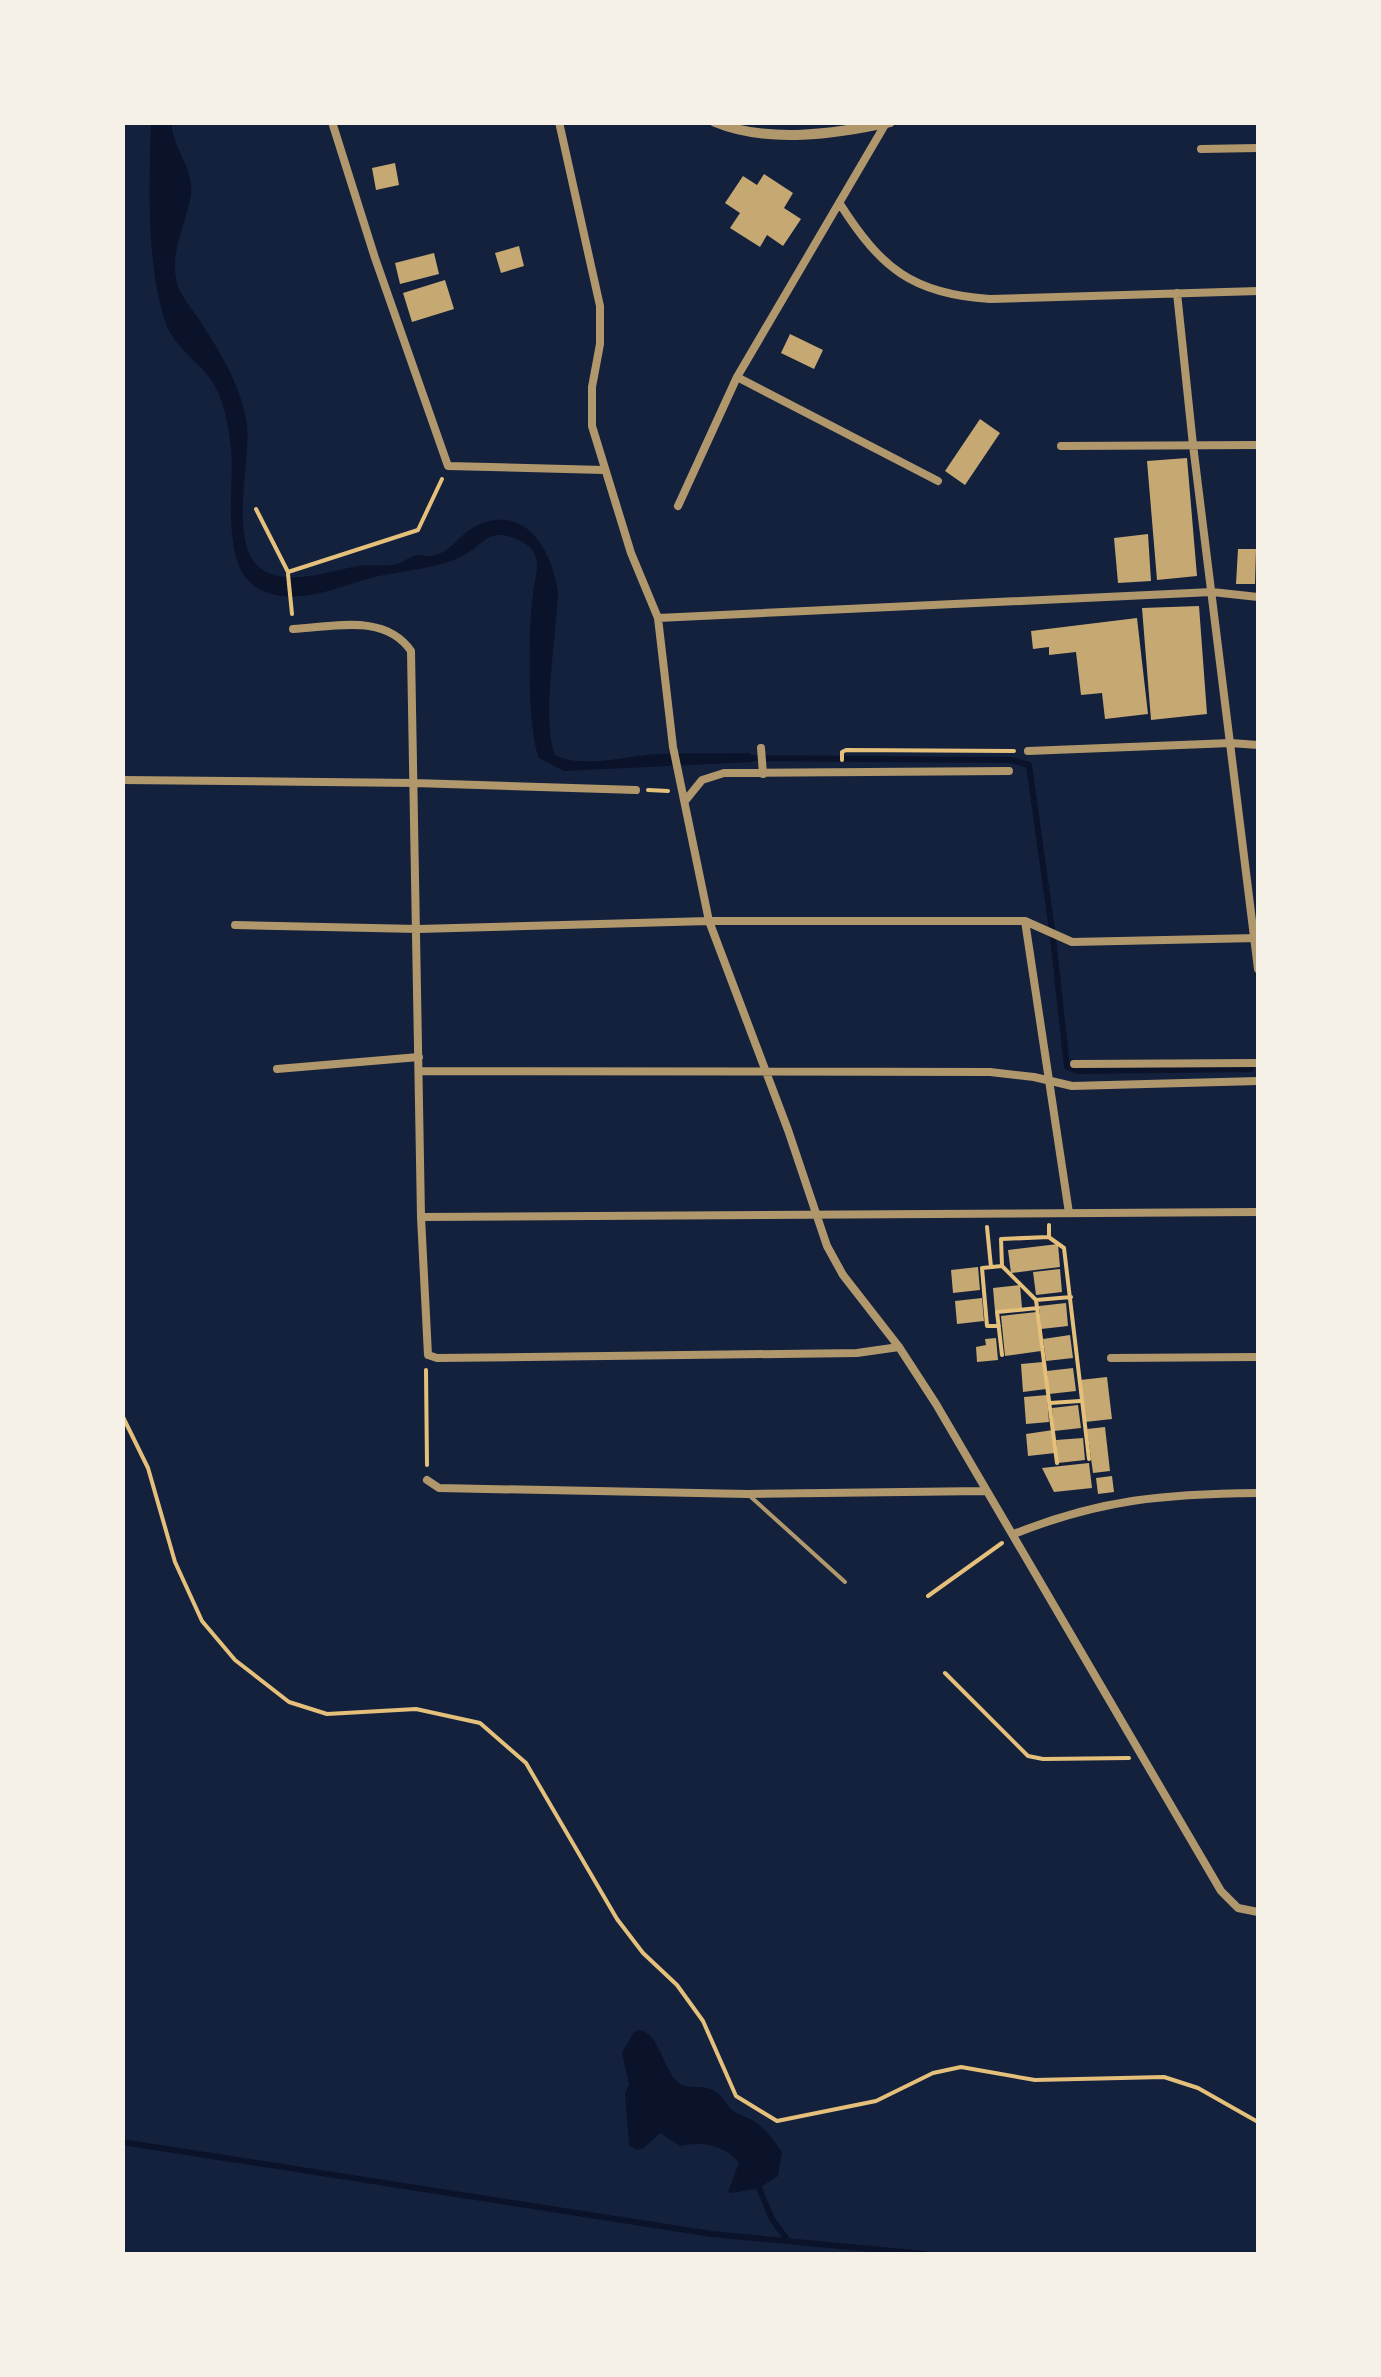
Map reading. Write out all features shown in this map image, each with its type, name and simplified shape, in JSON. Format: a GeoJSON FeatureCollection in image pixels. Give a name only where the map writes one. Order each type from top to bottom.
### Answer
{"type":"FeatureCollection","features":[{"type":"Feature","properties":{"kind":"street"},"geometry":{"type":"LineString","coordinates":[[332,122],[374,258],[448,466],[604,470]]}},
{"type":"Feature","properties":{"kind":"street"},"geometry":{"type":"LineString","coordinates":[[559,122],[600,306],[592,426],[631,552],[658,618],[674,747],[709,922],[827,1246],[842,1275],[899,1347],[936,1404],[1221,1892],[1238,1908],[1258,1912]]}},
{"type":"Feature","properties":{"kind":"street"},"geometry":{"type":"LineString","coordinates":[[715,122],[750,132],[785,134],[888,123]]}},
{"type":"Feature","properties":{"kind":"street"},"geometry":{"type":"LineString","coordinates":[[678,506],[737,377],[888,123]]}},
{"type":"Feature","properties":{"kind":"street"},"geometry":{"type":"LineString","coordinates":[[1201,148],[1258,148]]}},
{"type":"Feature","properties":{"kind":"street"},"geometry":{"type":"LineString","coordinates":[[840,204],[863,239],[883,260],[917,284],[952,296],[990,299],[1258,291]]}},
{"type":"Feature","properties":{"kind":"street"},"geometry":{"type":"LineString","coordinates":[[1177,293],[1192,445],[1258,969]]}},
{"type":"Feature","properties":{"kind":"street"},"geometry":{"type":"LineString","coordinates":[[737,377],[938,481]]}},
{"type":"Feature","properties":{"kind":"street"},"geometry":{"type":"LineString","coordinates":[[1061,446],[1258,446]]}},
{"type":"Feature","properties":{"kind":"street"},"geometry":{"type":"LineString","coordinates":[[658,618],[1212,592],[1258,597]]}},
{"type":"Feature","properties":{"kind":"street"},"geometry":{"type":"LineString","coordinates":[[294,626],[370,625],[400,635],[411,651],[421,1217],[428,1354],[436,1358],[856,1353],[899,1347]]}},
{"type":"Feature","properties":{"kind":"street"},"geometry":{"type":"LineString","coordinates":[[1028,751],[1258,745]]}},
{"type":"Feature","properties":{"kind":"street"},"geometry":{"type":"LineString","coordinates":[[762,750],[763,772]]}},
{"type":"Feature","properties":{"kind":"street"},"geometry":{"type":"LineString","coordinates":[[685,801],[702,780],[713,775],[1009,772]]}},
{"type":"Feature","properties":{"kind":"street"},"geometry":{"type":"LineString","coordinates":[[122,780],[636,790]]}},
{"type":"Feature","properties":{"kind":"street"},"geometry":{"type":"LineString","coordinates":[[234,925],[418,930],[709,922],[1028,922],[1072,942],[1257,938]]}},
{"type":"Feature","properties":{"kind":"street"},"geometry":{"type":"LineString","coordinates":[[1028,922],[1068,1213]]}},
{"type":"Feature","properties":{"kind":"street"},"geometry":{"type":"LineString","coordinates":[[276,1069],[419,1057]]}},
{"type":"Feature","properties":{"kind":"street"},"geometry":{"type":"LineString","coordinates":[[1074,1064],[1258,1063]]}},
{"type":"Feature","properties":{"kind":"street"},"geometry":{"type":"LineString","coordinates":[[419,1071],[990,1072],[1072,1086],[1258,1081]]}},
{"type":"Feature","properties":{"kind":"street"},"geometry":{"type":"LineString","coordinates":[[421,1217],[1258,1212]]}},
{"type":"Feature","properties":{"kind":"street"},"geometry":{"type":"LineString","coordinates":[[1111,1358],[1258,1357]]}},
{"type":"Feature","properties":{"kind":"street"},"geometry":{"type":"LineString","coordinates":[[427,1480],[440,1488],[748,1494],[985,1490]]}},
{"type":"Feature","properties":{"kind":"street"},"geometry":{"type":"LineString","coordinates":[[1014,1534],[1054,1518],[1141,1497],[1258,1493]]}},
{"type":"Feature","properties":{"kind":"lane"},"geometry":{"type":"LineString","coordinates":[[748,1494],[845,1582]]}},
{"type":"Feature","properties":{"kind":"path"},"geometry":{"type":"LineString","coordinates":[[288,572],[418,530],[448,466]]}},
{"type":"Feature","properties":{"kind":"path"},"geometry":{"type":"LineString","coordinates":[[256,509],[288,572],[294,626]]}},
{"type":"Feature","properties":{"kind":"path"},"geometry":{"type":"LineString","coordinates":[[842,753],[1028,751]]}},
{"type":"Feature","properties":{"kind":"path"},"geometry":{"type":"LineString","coordinates":[[636,790],[669,791]]}},
{"type":"Feature","properties":{"kind":"path"},"geometry":{"type":"LineString","coordinates":[[987,1212],[991,1267]]}},
{"type":"Feature","properties":{"kind":"path"},"geometry":{"type":"LineString","coordinates":[[1050,1212],[1050,1237]]}},
{"type":"Feature","properties":{"kind":"path"},"geometry":{"type":"LineString","coordinates":[[1057,1463],[1036,1300],[1002,1266],[1001,1239],[1050,1237],[1064,1248],[1088,1459]]}},
{"type":"Feature","properties":{"kind":"path"},"geometry":{"type":"LineString","coordinates":[[999,1326],[987,1326],[982,1268],[1002,1266]]}},
{"type":"Feature","properties":{"kind":"path"},"geometry":{"type":"LineString","coordinates":[[1036,1300],[1071,1297]]}},
{"type":"Feature","properties":{"kind":"path"},"geometry":{"type":"LineString","coordinates":[[1002,1355],[997,1312],[1038,1308]]}},
{"type":"Feature","properties":{"kind":"path"},"geometry":{"type":"LineString","coordinates":[[427,1480],[428,1354]]}},
{"type":"Feature","properties":{"kind":"path"},"geometry":{"type":"LineString","coordinates":[[1050,1404],[1082,1400]]}},
{"type":"Feature","properties":{"kind":"path"},"geometry":{"type":"LineString","coordinates":[[122,1414],[148,1468],[176,1562],[202,1621],[235,1660],[289,1702],[327,1714],[416,1709],[480,1723],[526,1763],[617,1919],[703,2021],[736,2096],[777,2121],[876,2101],[932,2073],[961,2067],[1035,2080],[1164,2078],[1198,2088],[1258,2122]]}},
{"type":"Feature","properties":{"kind":"path"},"geometry":{"type":"LineString","coordinates":[[928,1596],[1001,1543]]}},
{"type":"Feature","properties":{"kind":"path"},"geometry":{"type":"LineString","coordinates":[[945,1673],[1028,1756],[1144,1758]]}},
{"type":"Feature","properties":{"kind":"water"},"geometry":{"type":"Polygon","coordinates":[[[151,123],[172,123],[191,184],[175,260],[179,288],[223,358],[244,410],[248,439],[243,523],[252,559],[274,575],[311,576],[438,554],[471,529],[493,520],[522,525],[542,546],[558,592],[549,721],[555,755],[591,761],[656,754],[750,753],[753,762],[564,771],[539,758],[532,724],[530,677],[531,609],[537,560],[529,547],[512,537],[493,536],[444,563],[303,596],[275,595],[248,580],[239,565],[231,526],[231,449],[222,402],[209,377],[172,335],[158,295],[150,221],[151,123]]]}},
{"type":"Feature","properties":{"kind":"water"},"geometry":{"type":"Polygon","coordinates":[[[639,2030],[651,2037],[678,2082],[714,2091],[733,2110],[764,2129],[782,2152],[778,2176],[759,2188],[732,2193],[728,2192],[739,2163],[720,2148],[704,2144],[680,2146],[660,2133],[644,2148],[637,2150],[629,2145],[625,2094],[629,2084],[622,2053],[639,2030]]]}},
{"type":"Feature","properties":{"kind":"building"},"geometry":{"type":"Polygon","coordinates":[[[395,163],[399,185],[376,190],[372,168],[395,163]]]}},
{"type":"Feature","properties":{"kind":"building"},"geometry":{"type":"Polygon","coordinates":[[[764,174],[793,193],[784,208],[801,219],[783,246],[767,235],[760,247],[730,228],[740,213],[725,203],[743,176],[757,185],[764,174]]]}},
{"type":"Feature","properties":{"kind":"building"},"geometry":{"type":"Polygon","coordinates":[[[519,246],[524,266],[501,273],[495,253],[519,246]]]}},
{"type":"Feature","properties":{"kind":"building"},"geometry":{"type":"Polygon","coordinates":[[[434,253],[439,274],[400,284],[395,263],[434,253]]]}},
{"type":"Feature","properties":{"kind":"building"},"geometry":{"type":"Polygon","coordinates":[[[445,280],[454,309],[412,322],[403,293],[445,280]]]}},
{"type":"Feature","properties":{"kind":"building"},"geometry":{"type":"Polygon","coordinates":[[[790,334],[823,350],[814,369],[781,353],[790,334]]]}},
{"type":"Feature","properties":{"kind":"building"},"geometry":{"type":"Polygon","coordinates":[[[980,419],[1000,433],[965,485],[945,471],[980,419]]]}},
{"type":"Feature","properties":{"kind":"building"},"geometry":{"type":"Polygon","coordinates":[[[1187,458],[1197,576],[1157,580],[1147,461],[1187,458]]]}},
{"type":"Feature","properties":{"kind":"building"},"geometry":{"type":"Polygon","coordinates":[[[1148,534],[1151,581],[1118,583],[1114,538],[1148,534]]]}},
{"type":"Feature","properties":{"kind":"building"},"geometry":{"type":"Polygon","coordinates":[[[1238,549],[1256,549],[1255,584],[1236,584],[1238,549]]]}},
{"type":"Feature","properties":{"kind":"building"},"geometry":{"type":"Polygon","coordinates":[[[1199,606],[1207,714],[1151,720],[1142,608],[1199,606]]]}},
{"type":"Feature","properties":{"kind":"building"},"geometry":{"type":"Polygon","coordinates":[[[1137,618],[1148,714],[1105,719],[1102,693],[1081,695],[1076,652],[1049,655],[1049,647],[1033,649],[1031,631],[1137,618]]]}},
{"type":"Feature","properties":{"kind":"building"},"geometry":{"type":"Polygon","coordinates":[[[1058,1244],[1060,1267],[1011,1273],[1008,1250],[1058,1244]]]}},
{"type":"Feature","properties":{"kind":"building"},"geometry":{"type":"Polygon","coordinates":[[[978,1267],[980,1290],[953,1293],[951,1270],[978,1267]]]}},
{"type":"Feature","properties":{"kind":"building"},"geometry":{"type":"Polygon","coordinates":[[[1060,1269],[1062,1292],[1036,1295],[1033,1272],[1060,1269]]]}},
{"type":"Feature","properties":{"kind":"building"},"geometry":{"type":"Polygon","coordinates":[[[1020,1285],[1022,1308],[995,1311],[993,1288],[1020,1285]]]}},
{"type":"Feature","properties":{"kind":"building"},"geometry":{"type":"Polygon","coordinates":[[[982,1298],[984,1321],[957,1324],[955,1301],[982,1298]]]}},
{"type":"Feature","properties":{"kind":"building"},"geometry":{"type":"Polygon","coordinates":[[[1066,1303],[1068,1326],[1041,1329],[1039,1306],[1066,1303]]]}},
{"type":"Feature","properties":{"kind":"building"},"geometry":{"type":"Polygon","coordinates":[[[1037,1312],[1041,1351],[1005,1356],[1001,1316],[1037,1312]]]}},
{"type":"Feature","properties":{"kind":"building"},"geometry":{"type":"Polygon","coordinates":[[[1070,1335],[1073,1358],[1046,1361],[1043,1339],[1070,1335]]]}},
{"type":"Feature","properties":{"kind":"building"},"geometry":{"type":"Polygon","coordinates":[[[996,1338],[998,1360],[977,1362],[976,1347],[986,1345],[985,1339],[996,1338]]]}},
{"type":"Feature","properties":{"kind":"building"},"geometry":{"type":"Polygon","coordinates":[[[1043,1362],[1046,1389],[1023,1392],[1021,1364],[1043,1362]]]}},
{"type":"Feature","properties":{"kind":"building"},"geometry":{"type":"Polygon","coordinates":[[[1073,1368],[1076,1391],[1049,1394],[1047,1371],[1073,1368]]]}},
{"type":"Feature","properties":{"kind":"building"},"geometry":{"type":"Polygon","coordinates":[[[1107,1377],[1112,1419],[1085,1422],[1080,1380],[1107,1377]]]}},
{"type":"Feature","properties":{"kind":"building"},"geometry":{"type":"Polygon","coordinates":[[[1047,1395],[1049,1422],[1026,1424],[1024,1397],[1047,1395]]]}},
{"type":"Feature","properties":{"kind":"building"},"geometry":{"type":"Polygon","coordinates":[[[1078,1405],[1081,1428],[1054,1431],[1052,1408],[1078,1405]]]}},
{"type":"Feature","properties":{"kind":"building"},"geometry":{"type":"Polygon","coordinates":[[[1105,1427],[1110,1471],[1093,1473],[1087,1429],[1105,1427]]]}},
{"type":"Feature","properties":{"kind":"building"},"geometry":{"type":"Polygon","coordinates":[[[1053,1430],[1055,1453],[1028,1456],[1026,1434],[1053,1430]]]}},
{"type":"Feature","properties":{"kind":"building"},"geometry":{"type":"Polygon","coordinates":[[[1083,1438],[1085,1460],[1058,1463],[1056,1440],[1083,1438]]]}},
{"type":"Feature","properties":{"kind":"building"},"geometry":{"type":"Polygon","coordinates":[[[1089,1463],[1092,1488],[1054,1492],[1042,1468],[1089,1463]]]}},
{"type":"Feature","properties":{"kind":"building"},"geometry":{"type":"Polygon","coordinates":[[[1112,1476],[1114,1492],[1098,1494],[1096,1478],[1112,1476]]]}},
{"type":"Feature","properties":{"kind":"waterway"},"geometry":{"type":"LineString","coordinates":[[745,758],[1011,760],[1029,765],[1067,1067],[1078,1071],[1251,1069]]}},
{"type":"Feature","properties":{"kind":"waterway"},"geometry":{"type":"LineString","coordinates":[[122,2142],[712,2234],[925,2254]]}},
{"type":"Feature","properties":{"kind":"waterway"},"geometry":{"type":"LineString","coordinates":[[759,2188],[772,2219],[788,2241]]}}]}
